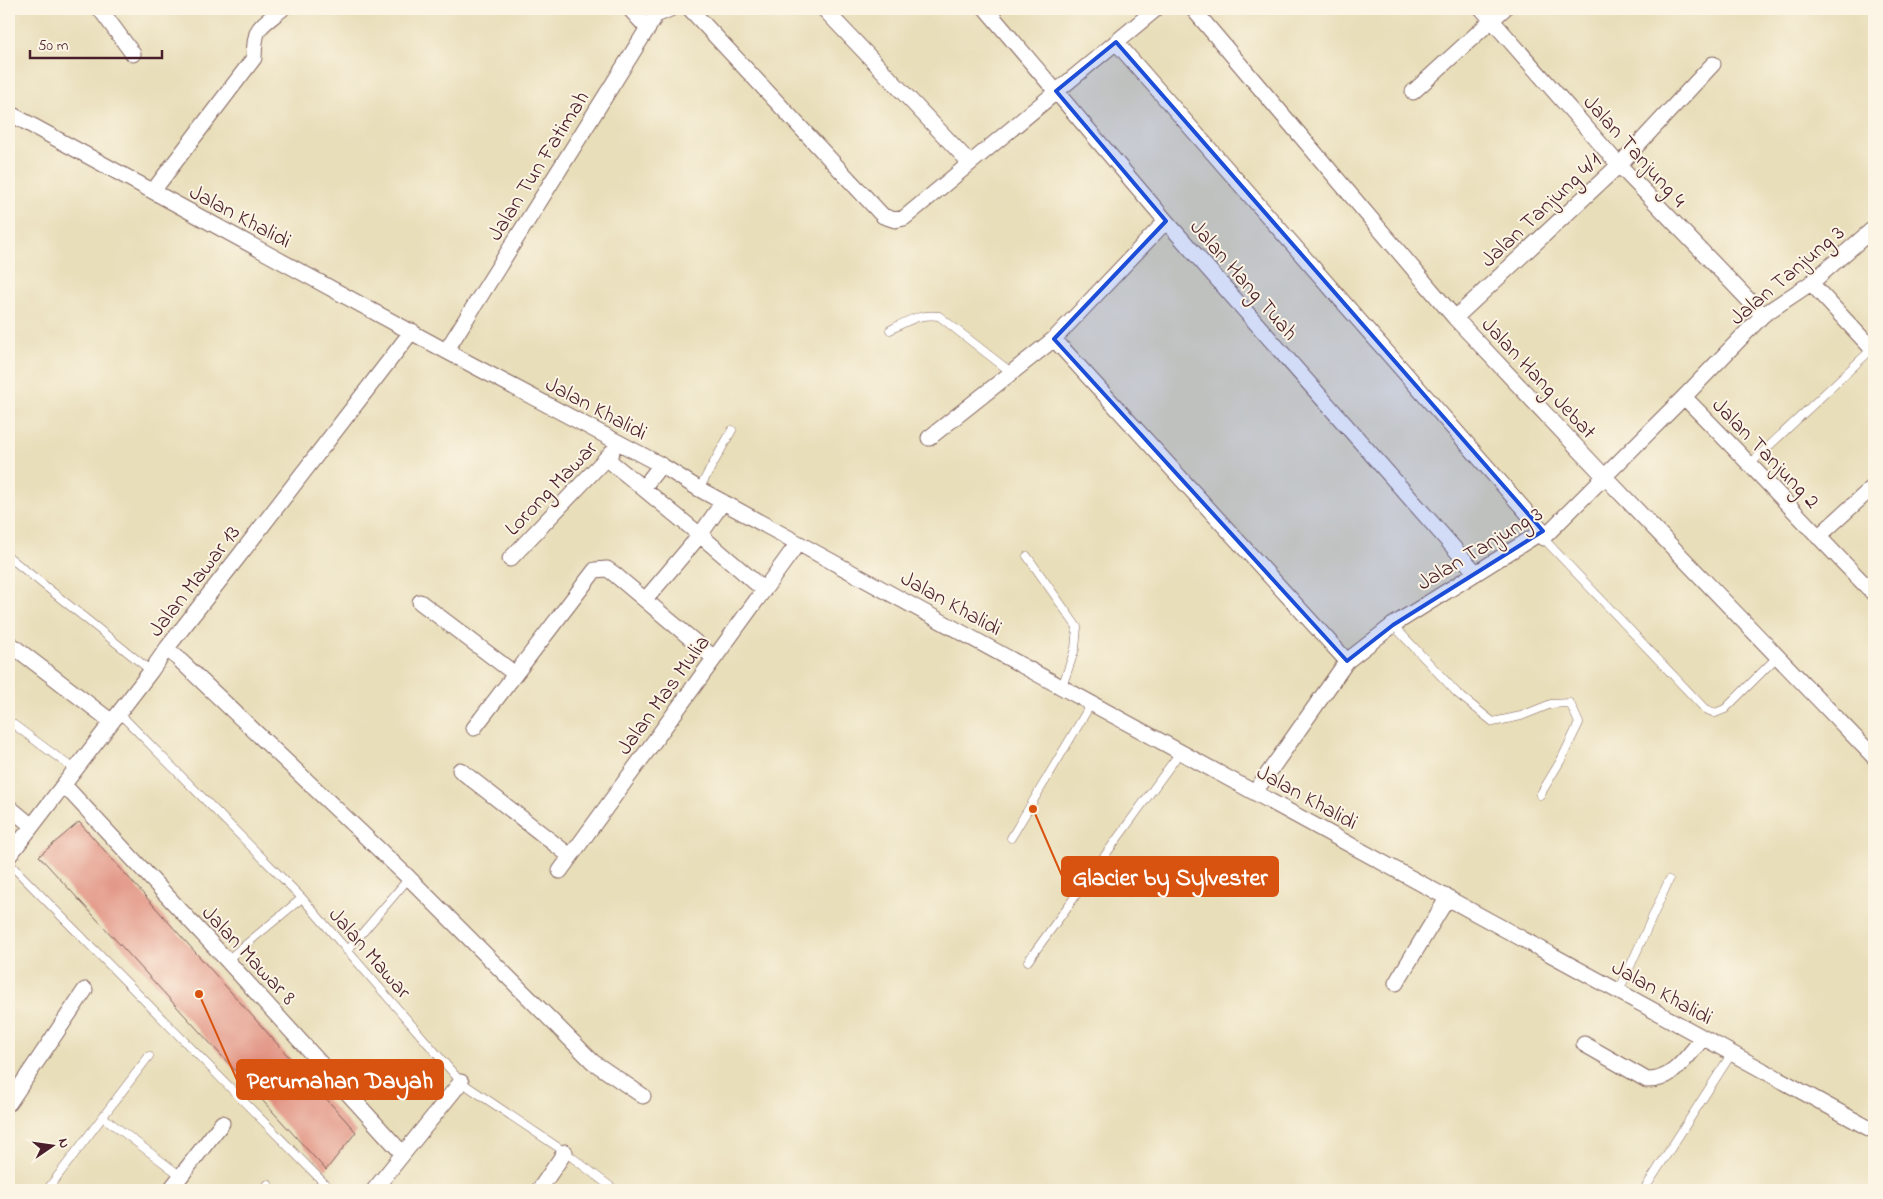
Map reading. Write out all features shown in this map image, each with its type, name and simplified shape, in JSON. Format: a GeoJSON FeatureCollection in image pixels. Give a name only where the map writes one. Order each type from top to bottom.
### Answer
{"type":"FeatureCollection","features":[{"type":"Feature","properties":{"kind":"street"},"geometry":{"type":"LineString","coordinates":[[100,9],[133,54]]}},
{"type":"Feature","properties":{"kind":"street"},"geometry":{"type":"LineString","coordinates":[[153,191],[254,58],[257,30],[282,9]]}},
{"type":"Feature","properties":{"kind":"street"},"geometry":{"type":"LineString","coordinates":[[630,9],[648,29]]}},
{"type":"Feature","properties":{"kind":"street","name":"Jalan Tun Fatimah"},"geometry":{"type":"LineString","coordinates":[[446,351],[656,15],[670,9]]}},
{"type":"Feature","properties":{"kind":"street"},"geometry":{"type":"LineString","coordinates":[[690,9],[883,216],[895,220],[904,218],[1156,9]]}},
{"type":"Feature","properties":{"kind":"street"},"geometry":{"type":"LineString","coordinates":[[824,9],[970,163]]}},
{"type":"Feature","properties":{"kind":"street","name":"Jalan Hang Tuah"},"geometry":{"type":"LineString","coordinates":[[986,9],[1166,221],[1476,573]]}},
{"type":"Feature","properties":{"kind":"street","name":"Jalan Hang Jebat"},"geometry":{"type":"LineString","coordinates":[[1193,9],[1455,318],[1874,757]]}},
{"type":"Feature","properties":{"kind":"street"},"geometry":{"type":"LineString","coordinates":[[1413,92],[1487,14],[1504,9]]}},
{"type":"Feature","properties":{"kind":"street","name":"Jalan Tanjung 4"},"geometry":{"type":"LineString","coordinates":[[1487,14],[1619,165],[1763,316]]}},
{"type":"Feature","properties":{"kind":"street"},"geometry":{"type":"LineString","coordinates":[[1116,42],[1543,534]]}},
{"type":"Feature","properties":{"kind":"street","name":"Jalan Tanjung 4/1"},"geometry":{"type":"LineString","coordinates":[[1455,318],[1619,165],[1713,64]]}},
{"type":"Feature","properties":{"kind":"street","name":"Jalan Khalidi"},"geometry":{"type":"LineString","coordinates":[[9,113],[446,351],[661,465],[699,489],[1874,1131]]}},
{"type":"Feature","properties":{"kind":"street"},"geometry":{"type":"LineString","coordinates":[[930,438],[1054,339],[1166,221]]}},
{"type":"Feature","properties":{"kind":"street","name":"Jalan Tanjung 3"},"geometry":{"type":"LineString","coordinates":[[1256,792],[1347,661],[1393,625],[1543,534],[1605,477],[1763,316],[1811,283],[1874,228]]}},
{"type":"Feature","properties":{"kind":"street"},"geometry":{"type":"LineString","coordinates":[[1811,283],[1873,350]]}},
{"type":"Feature","properties":{"kind":"street","name":"Jalan Mawar 13"},"geometry":{"type":"LineString","coordinates":[[9,856],[151,671],[166,648],[412,332]]}},
{"type":"Feature","properties":{"kind":"street"},"geometry":{"type":"LineString","coordinates":[[1054,339],[1347,661]]}},
{"type":"Feature","properties":{"kind":"street","name":"Jalan Tanjung 2"},"geometry":{"type":"LineString","coordinates":[[1684,397],[1874,594]]}},
{"type":"Feature","properties":{"kind":"street","name":"Lorong Mawar"},"geometry":{"type":"LineString","coordinates":[[510,559],[620,444]]}},
{"type":"Feature","properties":{"kind":"street"},"geometry":{"type":"LineString","coordinates":[[606,458],[764,590]]}},
{"type":"Feature","properties":{"kind":"street"},"geometry":{"type":"LineString","coordinates":[[643,488],[661,465]]}},
{"type":"Feature","properties":{"kind":"street","name":"Jalan Tanjung 2"},"geometry":{"type":"LineString","coordinates":[[1818,537],[1874,486]]}},
{"type":"Feature","properties":{"kind":"street"},"geometry":{"type":"LineString","coordinates":[[645,600],[700,535],[723,502]]}},
{"type":"Feature","properties":{"kind":"street","name":"Jalan Mas Mulia"},"geometry":{"type":"LineString","coordinates":[[560,871],[798,543]]}},
{"type":"Feature","properties":{"kind":"street"},"geometry":{"type":"LineString","coordinates":[[474,728],[596,570],[607,569],[714,658]]}},
{"type":"Feature","properties":{"kind":"street"},"geometry":{"type":"LineString","coordinates":[[420,602],[515,674]]}},
{"type":"Feature","properties":{"kind":"street"},"geometry":{"type":"LineString","coordinates":[[9,643],[115,717]]}},
{"type":"Feature","properties":{"kind":"street"},"geometry":{"type":"LineString","coordinates":[[166,648],[409,878],[593,1062],[643,1096]]}},
{"type":"Feature","properties":{"kind":"street"},"geometry":{"type":"LineString","coordinates":[[460,770],[570,856]]}},
{"type":"Feature","properties":{"kind":"street","name":"Jalan Mawar 8"},"geometry":{"type":"LineString","coordinates":[[64,785],[227,960],[403,1154]]}},
{"type":"Feature","properties":{"kind":"street"},"geometry":{"type":"LineString","coordinates":[[9,807],[32,826]]}},
{"type":"Feature","properties":{"kind":"street"},"geometry":{"type":"LineString","coordinates":[[1396,983],[1448,897]]}},
{"type":"Feature","properties":{"kind":"street"},"geometry":{"type":"LineString","coordinates":[[9,1103],[85,990]]}},
{"type":"Feature","properties":{"kind":"street"},"geometry":{"type":"LineString","coordinates":[[1584,1044],[1647,1080],[1656,1081],[1672,1074],[1703,1038]]}},
{"type":"Feature","properties":{"kind":"street"},"geometry":{"type":"LineString","coordinates":[[374,1190],[461,1082]]}},
{"type":"Feature","properties":{"kind":"street"},"geometry":{"type":"LineString","coordinates":[[170,1190],[222,1123]]}},
{"type":"Feature","properties":{"kind":"street"},"geometry":{"type":"LineString","coordinates":[[539,1190],[565,1152]]}},
{"type":"Feature","properties":{"kind":"lane"},"geometry":{"type":"LineString","coordinates":[[890,330],[918,316],[928,314],[939,316],[1012,373]]}},
{"type":"Feature","properties":{"kind":"lane"},"geometry":{"type":"LineString","coordinates":[[1750,464],[1873,350]]}},
{"type":"Feature","properties":{"kind":"lane"},"geometry":{"type":"LineString","coordinates":[[699,489],[732,430]]}},
{"type":"Feature","properties":{"kind":"lane"},"geometry":{"type":"LineString","coordinates":[[1543,534],[1705,709],[1715,713],[1725,709],[1778,656]]}},
{"type":"Feature","properties":{"kind":"lane"},"geometry":{"type":"LineString","coordinates":[[1028,556],[1077,626],[1075,649],[1062,687]]}},
{"type":"Feature","properties":{"kind":"lane"},"geometry":{"type":"LineString","coordinates":[[9,557],[151,671]]}},
{"type":"Feature","properties":{"kind":"lane"},"geometry":{"type":"LineString","coordinates":[[1393,625],[1458,694],[1494,722],[1521,716],[1550,704],[1570,703],[1579,723],[1561,760],[1540,795]]}},
{"type":"Feature","properties":{"kind":"lane"},"geometry":{"type":"LineString","coordinates":[[1011,838],[1091,704]]}},
{"type":"Feature","properties":{"kind":"lane","name":"Jalan Mawar"},"geometry":{"type":"LineString","coordinates":[[115,717],[302,898],[461,1082],[565,1152],[615,1190]]}},
{"type":"Feature","properties":{"kind":"lane"},"geometry":{"type":"LineString","coordinates":[[9,721],[74,770]]}},
{"type":"Feature","properties":{"kind":"lane"},"geometry":{"type":"LineString","coordinates":[[1028,961],[1181,751]]}},
{"type":"Feature","properties":{"kind":"lane"},"geometry":{"type":"LineString","coordinates":[[9,863],[332,1190]]}},
{"type":"Feature","properties":{"kind":"lane"},"geometry":{"type":"LineString","coordinates":[[347,951],[409,878]]}},
{"type":"Feature","properties":{"kind":"lane"},"geometry":{"type":"LineString","coordinates":[[1619,991],[1669,880]]}},
{"type":"Feature","properties":{"kind":"lane"},"geometry":{"type":"LineString","coordinates":[[227,960],[302,898]]}},
{"type":"Feature","properties":{"kind":"lane"},"geometry":{"type":"LineString","coordinates":[[1644,1190],[1732,1053]]}},
{"type":"Feature","properties":{"kind":"lane"},"geometry":{"type":"LineString","coordinates":[[47,1190],[150,1056]]}},
{"type":"Feature","properties":{"kind":"lane"},"geometry":{"type":"LineString","coordinates":[[103,1116],[181,1176]]}},
{"type":"Feature","properties":{"kind":"highlighted area"},"geometry":{"type":"Polygon","coordinates":[[[1116,42],[1543,531],[1393,625],[1347,661],[1054,339],[1166,221],[1056,91],[1116,42]]]}},
{"type":"Feature","properties":{"kind":"building"},"geometry":{"type":"Polygon","coordinates":[[[79,822],[356,1132],[326,1170],[39,856],[79,822]]]}},
{"type":"Feature","properties":{"kind":"place","name":"Glacier by Sylvester"},"geometry":{"type":"Point","coordinates":[1033,809]}},
{"type":"Feature","properties":{"kind":"place","name":"Perumahan Dayah"},"geometry":{"type":"Point","coordinates":[199,994]}}]}
